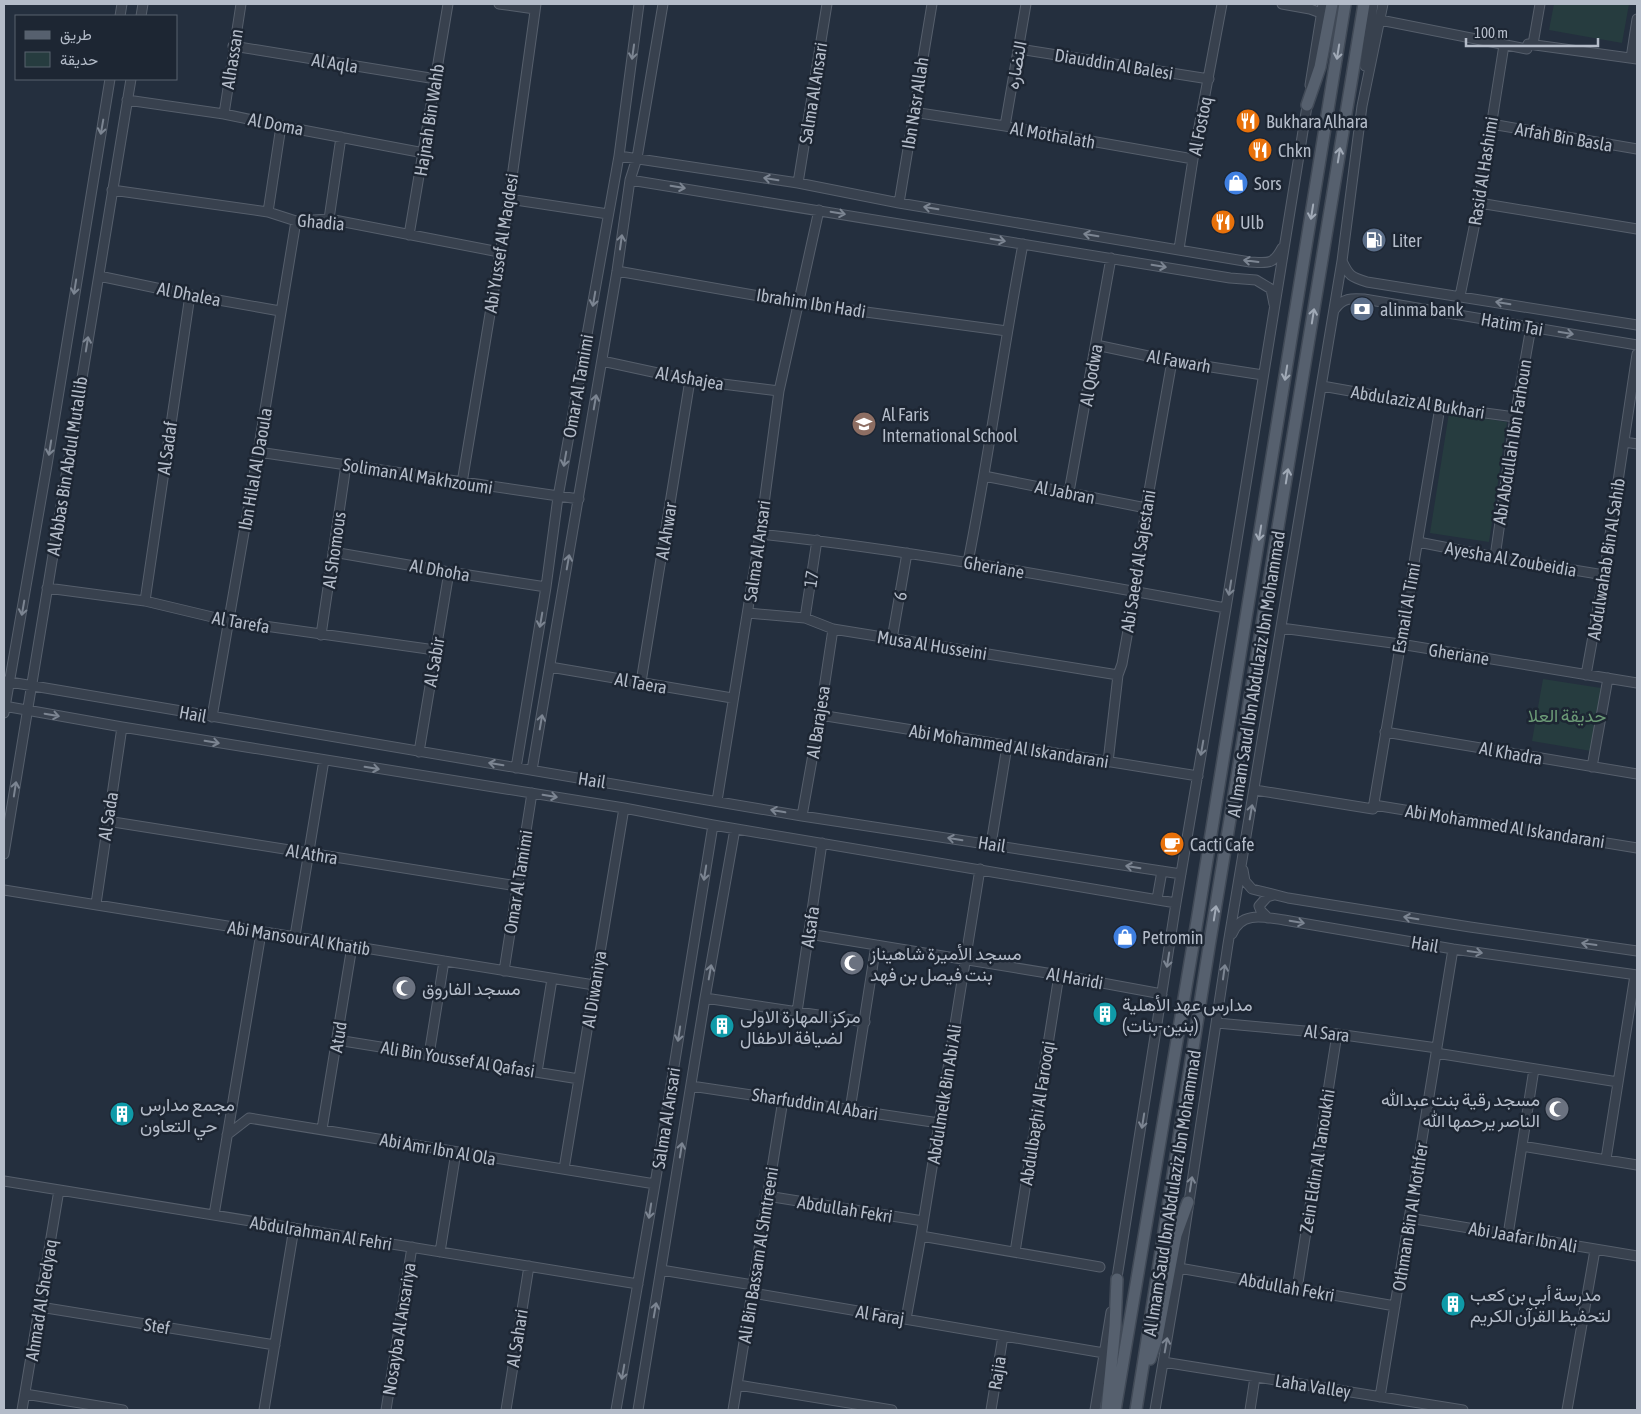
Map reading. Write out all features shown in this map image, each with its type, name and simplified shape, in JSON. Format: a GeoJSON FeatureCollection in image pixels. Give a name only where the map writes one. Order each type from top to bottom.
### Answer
{"type":"FeatureCollection","features":[{"type":"Feature","properties":{"kind":"main road"},"geometry":{"type":"LineString","coordinates":[[1307,105],[1320,68],[1332,4]]}},
{"type":"Feature","properties":{"kind":"main road","name":"Al Imam Saud Ibn Abdulaziz Ibn Mohammad"},"geometry":{"type":"LineString","coordinates":[[1115,1410],[1203,885],[1346,4]]}},
{"type":"Feature","properties":{"kind":"main road","name":"Al Imam Saud Ibn Abdulaziz Ibn Mohammad"},"geometry":{"type":"LineString","coordinates":[[1136,1410],[1209,947],[1364,4]]}},
{"type":"Feature","properties":{"kind":"main road"},"geometry":{"type":"LineString","coordinates":[[1139,1394],[1157,1337],[1176,1235],[1188,1202]]}},
{"type":"Feature","properties":{"kind":"main road"},"geometry":{"type":"LineString","coordinates":[[1107,1410],[1115,1326],[1117,1279]]}},
{"type":"Feature","properties":{"kind":"street","name":"Alhassan"},"geometry":{"type":"LineString","coordinates":[[224,114],[233,46],[242,4]]}},
{"type":"Feature","properties":{"kind":"street","name":"Hajnah Bin Wahb"},"geometry":{"type":"LineString","coordinates":[[409,235],[448,4]]}},
{"type":"Feature","properties":{"kind":"street"},"geometry":{"type":"LineString","coordinates":[[499,4],[536,7]]}},
{"type":"Feature","properties":{"kind":"street","name":"Omar Al Tamimi"},"geometry":{"type":"LineString","coordinates":[[516,768],[546,587],[558,497],[619,156],[639,4]]}},
{"type":"Feature","properties":{"kind":"street"},"geometry":{"type":"LineString","coordinates":[[532,770],[617,271],[630,180],[637,158],[663,4]]}},
{"type":"Feature","properties":{"kind":"street","name":"Salma Al Ansari"},"geometry":{"type":"LineString","coordinates":[[798,183],[828,4]]}},
{"type":"Feature","properties":{"kind":"street","name":"Ibn Nasr Allah"},"geometry":{"type":"LineString","coordinates":[[898,203],[932,4]]}},
{"type":"Feature","properties":{"kind":"street","name":"النضاره"},"geometry":{"type":"LineString","coordinates":[[1004,126],[1026,4]]}},
{"type":"Feature","properties":{"kind":"street","name":"Al Fostoq"},"geometry":{"type":"LineString","coordinates":[[1179,249],[1193,159],[1222,4]]}},
{"type":"Feature","properties":{"kind":"street"},"geometry":{"type":"LineString","coordinates":[[1095,1410],[1176,903],[1275,308],[1322,8],[1310,9],[1282,4]]}},
{"type":"Feature","properties":{"kind":"street"},"geometry":{"type":"LineString","coordinates":[[1362,106],[1373,4]]}},
{"type":"Feature","properties":{"kind":"street","name":"Al Imam Saud Ibn Abdulaziz Ibn Mohammad"},"geometry":{"type":"LineString","coordinates":[[1155,1410],[1179,1268],[1228,944],[1342,261],[1362,106],[1383,4]]}},
{"type":"Feature","properties":{"kind":"street"},"geometry":{"type":"LineString","coordinates":[[1533,44],[1540,4]]}},
{"type":"Feature","properties":{"kind":"street","name":"Abi Yussef Al Maqdesi"},"geometry":{"type":"LineString","coordinates":[[462,483],[509,199],[536,7]]}},
{"type":"Feature","properties":{"kind":"street"},"geometry":{"type":"LineString","coordinates":[[1380,20],[1504,45],[1527,48],[1528,44],[1533,44],[1634,59],[1637,19]]}},
{"type":"Feature","properties":{"kind":"street","name":"Rasid Al Hashimi"},"geometry":{"type":"LineString","coordinates":[[1460,296],[1480,203],[1504,45]]}},
{"type":"Feature","properties":{"kind":"street","name":"Al Aqla"},"geometry":{"type":"LineString","coordinates":[[233,46],[436,79]]}},
{"type":"Feature","properties":{"kind":"street","name":"Diauddin Al Balesi"},"geometry":{"type":"LineString","coordinates":[[1019,49],[1209,79]]}},
{"type":"Feature","properties":{"kind":"street","name":"Al Abbas Bin Abdul Mutallib"},"geometry":{"type":"LineString","coordinates":[[4,709],[7,682],[110,80]]}},
{"type":"Feature","properties":{"kind":"street","name":"Al Abbas Bin Abdul Mutallib"},"geometry":{"type":"LineString","coordinates":[[4,854],[131,80]]}},
{"type":"Feature","properties":{"kind":"street","name":"Al Doma"},"geometry":{"type":"LineString","coordinates":[[127,100],[224,114],[424,153]]}},
{"type":"Feature","properties":{"kind":"street","name":"Al Mothalath"},"geometry":{"type":"LineString","coordinates":[[913,112],[1193,159]]}},
{"type":"Feature","properties":{"kind":"street","name":"Arfah Bin Basla"},"geometry":{"type":"LineString","coordinates":[[1491,124],[1637,149]]}},
{"type":"Feature","properties":{"kind":"street"},"geometry":{"type":"LineString","coordinates":[[268,212],[281,126]]}},
{"type":"Feature","properties":{"kind":"street"},"geometry":{"type":"LineString","coordinates":[[328,219],[341,137]]}},
{"type":"Feature","properties":{"kind":"street"},"geometry":{"type":"LineString","coordinates":[[619,156],[798,183],[898,203],[1250,262],[1268,263],[1276,259],[1286,238]]}},
{"type":"Feature","properties":{"kind":"street"},"geometry":{"type":"LineString","coordinates":[[630,180],[1230,278],[1256,280],[1270,289],[1275,308]]}},
{"type":"Feature","properties":{"kind":"street","name":"Ghadia"},"geometry":{"type":"LineString","coordinates":[[112,190],[268,212],[296,222],[328,219],[499,252]]}},
{"type":"Feature","properties":{"kind":"street"},"geometry":{"type":"LineString","coordinates":[[509,199],[608,214]]}},
{"type":"Feature","properties":{"kind":"street"},"geometry":{"type":"LineString","coordinates":[[1480,203],[1637,229]]}},
{"type":"Feature","properties":{"kind":"street","name":"Salma Al Ansari"},"geometry":{"type":"LineString","coordinates":[[717,801],[732,698],[760,534],[779,390],[800,303],[819,210]]}},
{"type":"Feature","properties":{"kind":"street","name":"Ibn Hilal Al Daoula"},"geometry":{"type":"LineString","coordinates":[[212,717],[296,222]]}},
{"type":"Feature","properties":{"kind":"street"},"geometry":{"type":"LineString","coordinates":[[968,562],[1023,244]]}},
{"type":"Feature","properties":{"kind":"street","name":"Al Qodwa"},"geometry":{"type":"LineString","coordinates":[[1069,492],[1110,258]]}},
{"type":"Feature","properties":{"kind":"street","name":"Hatim Tai"},"geometry":{"type":"LineString","coordinates":[[1342,261],[1353,278],[1367,282],[1637,325]]}},
{"type":"Feature","properties":{"kind":"street","name":"Ibrahim Ibn Hadi"},"geometry":{"type":"LineString","coordinates":[[617,271],[800,303],[1007,331]]}},
{"type":"Feature","properties":{"kind":"street","name":"Al Dhalea"},"geometry":{"type":"LineString","coordinates":[[98,276],[280,311]]}},
{"type":"Feature","properties":{"kind":"street"},"geometry":{"type":"LineString","coordinates":[[1364,298],[1361,290],[1363,284],[1367,282]]}},
{"type":"Feature","properties":{"kind":"street","name":"Al Sadaf"},"geometry":{"type":"LineString","coordinates":[[145,601],[190,295]]}},
{"type":"Feature","properties":{"kind":"street","name":"Hatim Tai"},"geometry":{"type":"LineString","coordinates":[[1333,311],[1341,301],[1364,298],[1637,345]]}},
{"type":"Feature","properties":{"kind":"street","name":"Abi Abdullah Ibn Farhoun"},"geometry":{"type":"LineString","coordinates":[[1495,557],[1530,327]]}},
{"type":"Feature","properties":{"kind":"street","name":"Al Fawarh"},"geometry":{"type":"LineString","coordinates":[[1096,345],[1172,361],[1263,375]]}},
{"type":"Feature","properties":{"kind":"street","name":"Abdulwahab Bin Al Sahib"},"geometry":{"type":"LineString","coordinates":[[1586,675],[1604,575],[1637,354]]}},
{"type":"Feature","properties":{"kind":"street","name":"Al Ashajea"},"geometry":{"type":"LineString","coordinates":[[602,361],[690,380],[779,390]]}},
{"type":"Feature","properties":{"kind":"street","name":"Abi Saeed Al Sajestani"},"geometry":{"type":"LineString","coordinates":[[1108,762],[1118,675],[1122,664],[1135,591],[1146,508],[1172,361]]}},
{"type":"Feature","properties":{"kind":"street","name":"Al Ahwar"},"geometry":{"type":"LineString","coordinates":[[641,682],[690,380]]}},
{"type":"Feature","properties":{"kind":"street","name":"Abdulaziz Al Bukhari"},"geometry":{"type":"LineString","coordinates":[[1322,386],[1440,407],[1515,417]]}},
{"type":"Feature","properties":{"kind":"street","name":"Esmail Al Timi"},"geometry":{"type":"LineString","coordinates":[[1373,807],[1440,407]]}},
{"type":"Feature","properties":{"kind":"street"},"geometry":{"type":"LineString","coordinates":[[1624,442],[1637,444]]}},
{"type":"Feature","properties":{"kind":"street","name":"Soliman Al Makhzoumi"},"geometry":{"type":"LineString","coordinates":[[258,452],[578,499]]}},
{"type":"Feature","properties":{"kind":"street","name":"Al Shomous"},"geometry":{"type":"LineString","coordinates":[[321,634],[346,465]]}},
{"type":"Feature","properties":{"kind":"street","name":"Al Jabran"},"geometry":{"type":"LineString","coordinates":[[984,476],[1146,508]]}},
{"type":"Feature","properties":{"kind":"street","name":"Gheriane"},"geometry":{"type":"LineString","coordinates":[[760,534],[907,552],[1226,608]]}},
{"type":"Feature","properties":{"kind":"street","name":"17"},"geometry":{"type":"LineString","coordinates":[[805,618],[817,540]]}},
{"type":"Feature","properties":{"kind":"street","name":"Ayesha Al Zoubeidia"},"geometry":{"type":"LineString","coordinates":[[1418,542],[1604,575]]}},
{"type":"Feature","properties":{"kind":"street","name":"Al Dhoha"},"geometry":{"type":"LineString","coordinates":[[333,552],[546,587]]}},
{"type":"Feature","properties":{"kind":"street","name":"6"},"geometry":{"type":"LineString","coordinates":[[892,639],[907,552]]}},
{"type":"Feature","properties":{"kind":"street","name":"Al Sabir"},"geometry":{"type":"LineString","coordinates":[[418,752],[449,572]]}},
{"type":"Feature","properties":{"kind":"street","name":"Al Tarefa"},"geometry":{"type":"LineString","coordinates":[[47,588],[145,601],[229,621],[436,650]]}},
{"type":"Feature","properties":{"kind":"street","name":"Musa Al Husseini"},"geometry":{"type":"LineString","coordinates":[[748,613],[805,618],[833,629],[1118,675]]}},
{"type":"Feature","properties":{"kind":"street","name":"Gheriane"},"geometry":{"type":"LineString","coordinates":[[1281,628],[1400,644],[1637,683]]}},
{"type":"Feature","properties":{"kind":"street","name":"Al Barajesa"},"geometry":{"type":"LineString","coordinates":[[802,816],[833,629]]}},
{"type":"Feature","properties":{"kind":"street","name":"Al Taera"},"geometry":{"type":"LineString","coordinates":[[550,667],[732,698]]}},
{"type":"Feature","properties":{"kind":"street"},"geometry":{"type":"LineString","coordinates":[[1592,766],[1608,678]]}},
{"type":"Feature","properties":{"kind":"street","name":"Hail"},"geometry":{"type":"LineString","coordinates":[[7,682],[802,816],[1181,874]]}},
{"type":"Feature","properties":{"kind":"street","name":"Hail"},"geometry":{"type":"LineString","coordinates":[[4,709],[28,710],[122,728],[624,808],[735,829],[1176,903]]}},
{"type":"Feature","properties":{"kind":"street","name":"Abi Mohammed Al Iskandarani"},"geometry":{"type":"LineString","coordinates":[[820,715],[1198,776]]}},
{"type":"Feature","properties":{"kind":"street","name":"Al Sada"},"geometry":{"type":"LineString","coordinates":[[96,904],[122,728]]}},
{"type":"Feature","properties":{"kind":"street","name":"Al Khadra"},"geometry":{"type":"LineString","coordinates":[[1386,732],[1637,774]]}},
{"type":"Feature","properties":{"kind":"street"},"geometry":{"type":"LineString","coordinates":[[991,844],[1006,746]]}},
{"type":"Feature","properties":{"kind":"street"},"geometry":{"type":"LineString","coordinates":[[295,936],[324,760]]}},
{"type":"Feature","properties":{"kind":"street","name":"Abi Mohammed Al Iskandarani"},"geometry":{"type":"LineString","coordinates":[[1255,790],[1637,848]]}},
{"type":"Feature","properties":{"kind":"street","name":"Omar Al Tamimi"},"geometry":{"type":"LineString","coordinates":[[504,971],[532,793]]}},
{"type":"Feature","properties":{"kind":"street","name":"Al Diwaniya"},"geometry":{"type":"LineString","coordinates":[[564,1169],[624,808]]}},
{"type":"Feature","properties":{"kind":"street","name":"Al Athra"},"geometry":{"type":"LineString","coordinates":[[107,821],[517,886]]}},
{"type":"Feature","properties":{"kind":"street","name":"Salma Al Ansari"},"geometry":{"type":"LineString","coordinates":[[616,1410],[655,1184],[713,825]]}},
{"type":"Feature","properties":{"kind":"street","name":"Salma Al Ansari"},"geometry":{"type":"LineString","coordinates":[[638,1410],[705,998],[735,829]]}},
{"type":"Feature","properties":{"kind":"street","name":"Alsafa"},"geometry":{"type":"LineString","coordinates":[[797,1012],[822,843]]}},
{"type":"Feature","properties":{"kind":"street","name":"Hail"},"geometry":{"type":"LineString","coordinates":[[1242,864],[1245,881],[1252,889],[1274,896],[1480,929],[1637,951]]}},
{"type":"Feature","properties":{"kind":"street","name":"Abdulmelk Bin Abi Ali"},"geometry":{"type":"LineString","coordinates":[[906,1319],[980,869]]}},
{"type":"Feature","properties":{"kind":"street"},"geometry":{"type":"LineString","coordinates":[[1157,899],[1162,871]]}},
{"type":"Feature","properties":{"kind":"street","name":"Abi Mansour Al Khatib"},"geometry":{"type":"LineString","coordinates":[[4,890],[261,933],[295,936],[594,984]]}},
{"type":"Feature","properties":{"kind":"street"},"geometry":{"type":"LineString","coordinates":[[1268,918],[1259,906],[1267,897],[1274,896]]}},
{"type":"Feature","properties":{"kind":"street","name":"Hail"},"geometry":{"type":"LineString","coordinates":[[1228,944],[1236,926],[1246,919],[1257,917],[1453,949],[1636,975]]}},
{"type":"Feature","properties":{"kind":"street"},"geometry":{"type":"LineString","coordinates":[[214,1215],[261,933]]}},
{"type":"Feature","properties":{"kind":"street","name":"Al Haridi"},"geometry":{"type":"LineString","coordinates":[[809,934],[1162,994]]}},
{"type":"Feature","properties":{"kind":"street"},"geometry":{"type":"LineString","coordinates":[[850,1110],[876,945]]}},
{"type":"Feature","properties":{"kind":"street","name":"Atud"},"geometry":{"type":"LineString","coordinates":[[322,1129],[352,946]]}},
{"type":"Feature","properties":{"kind":"street","name":"Othman Bin Al Mothfer"},"geometry":{"type":"LineString","coordinates":[[1380,1397],[1453,949]]}},
{"type":"Feature","properties":{"kind":"street"},"geometry":{"type":"LineString","coordinates":[[429,1055],[444,961]]}},
{"type":"Feature","properties":{"kind":"street","name":"Abdulbaghi Al Farooqi"},"geometry":{"type":"LineString","coordinates":[[1015,1252],[1059,975]]}},
{"type":"Feature","properties":{"kind":"street"},"geometry":{"type":"LineString","coordinates":[[1606,1159],[1636,975]]}},
{"type":"Feature","properties":{"kind":"street"},"geometry":{"type":"LineString","coordinates":[[537,1072],[552,978]]}},
{"type":"Feature","properties":{"kind":"street"},"geometry":{"type":"LineString","coordinates":[[705,998],[865,1022]]}},
{"type":"Feature","properties":{"kind":"street","name":"Al Sara"},"geometry":{"type":"LineString","coordinates":[[1217,1023],[1337,1034],[1618,1082]]}},
{"type":"Feature","properties":{"kind":"street","name":"Zein Eldin Al Tanoukhi"},"geometry":{"type":"LineString","coordinates":[[1297,1289],[1337,1034]]}},
{"type":"Feature","properties":{"kind":"street","name":"Ali Bin Youssef Al Qafasi"},"geometry":{"type":"LineString","coordinates":[[337,1040],[579,1079]]}},
{"type":"Feature","properties":{"kind":"street"},"geometry":{"type":"LineString","coordinates":[[1508,1235],[1534,1069]]}},
{"type":"Feature","properties":{"kind":"street","name":"Sharfuddin Al Abari"},"geometry":{"type":"LineString","coordinates":[[691,1086],[939,1123]]}},
{"type":"Feature","properties":{"kind":"street","name":"Ali Bin Bassam Al Shntreeni"},"geometry":{"type":"LineString","coordinates":[[733,1410],[783,1100]]}},
{"type":"Feature","properties":{"kind":"street","name":"Abi Amr Ibn Al Ola"},"geometry":{"type":"LineString","coordinates":[[227,1135],[250,1118],[655,1184]]}},
{"type":"Feature","properties":{"kind":"street"},"geometry":{"type":"LineString","coordinates":[[1522,1146],[1637,1165]]}},
{"type":"Feature","properties":{"kind":"street"},"geometry":{"type":"LineString","coordinates":[[440,1252],[456,1152]]}},
{"type":"Feature","properties":{"kind":"street","name":"Abdulrahman Al Fehri"},"geometry":{"type":"LineString","coordinates":[[4,1181],[638,1284]]}},
{"type":"Feature","properties":{"kind":"street","name":"Ahmad Al Shedyaq"},"geometry":{"type":"LineString","coordinates":[[22,1410],[59,1190]]}},
{"type":"Feature","properties":{"kind":"street","name":"Abdullah Fekri"},"geometry":{"type":"LineString","coordinates":[[767,1196],[923,1221]]}},
{"type":"Feature","properties":{"kind":"street","name":"Abi Jaafar Ibn Ali"},"geometry":{"type":"LineString","coordinates":[[1409,1218],[1637,1256]]}},
{"type":"Feature","properties":{"kind":"street"},"geometry":{"type":"LineString","coordinates":[[264,1410],[294,1228]]}},
{"type":"Feature","properties":{"kind":"street"},"geometry":{"type":"LineString","coordinates":[[921,1236],[1100,1267]]}},
{"type":"Feature","properties":{"kind":"street","name":"Nosayba Al Ansariya"},"geometry":{"type":"LineString","coordinates":[[386,1410],[412,1247]]}},
{"type":"Feature","properties":{"kind":"street"},"geometry":{"type":"LineString","coordinates":[[1567,1410],[1594,1250]]}},
{"type":"Feature","properties":{"kind":"street","name":"Al Sahari"},"geometry":{"type":"LineString","coordinates":[[506,1410],[529,1266]]}},
{"type":"Feature","properties":{"kind":"street","name":"Abdullah Fekri"},"geometry":{"type":"LineString","coordinates":[[1179,1268],[1395,1306]]}},
{"type":"Feature","properties":{"kind":"street","name":"Al Faraj"},"geometry":{"type":"LineString","coordinates":[[661,1270],[753,1285],[758,1294],[1104,1353]]}},
{"type":"Feature","properties":{"kind":"street","name":"Stef"},"geometry":{"type":"LineString","coordinates":[[40,1307],[275,1345]]}},
{"type":"Feature","properties":{"kind":"street","name":"Rajia"},"geometry":{"type":"LineString","coordinates":[[991,1410],[1003,1336]]}},
{"type":"Feature","properties":{"kind":"street","name":"Laha Valley"},"geometry":{"type":"LineString","coordinates":[[1163,1362],[1463,1410]]}},
{"type":"Feature","properties":{"kind":"street"},"geometry":{"type":"LineString","coordinates":[[1250,1410],[1256,1377]]}},
{"type":"Feature","properties":{"kind":"street"},"geometry":{"type":"LineString","coordinates":[[738,1385],[892,1410]]}},
{"type":"Feature","properties":{"kind":"street"},"geometry":{"type":"LineString","coordinates":[[25,1394],[122,1410]]}},
{"type":"Feature","properties":{"kind":"green space"},"geometry":{"type":"Polygon","coordinates":[[[1554,4],[1629,4],[1622,43],[1549,30],[1554,4]]]}},
{"type":"Feature","properties":{"kind":"green space"},"geometry":{"type":"Polygon","coordinates":[[[1449,413],[1507,422],[1489,542],[1430,533],[1449,413]]]}},
{"type":"Feature","properties":{"kind":"green space","name":"حديقة العلا"},"geometry":{"type":"Polygon","coordinates":[[[1543,679],[1601,688],[1591,751],[1532,741],[1543,679]]]}},
{"type":"Feature","properties":{"kind":"place","name":"Bukhara Alhara"},"geometry":{"type":"Point","coordinates":[1248,121]}},
{"type":"Feature","properties":{"kind":"place","name":"Chkn"},"geometry":{"type":"Point","coordinates":[1260,150]}},
{"type":"Feature","properties":{"kind":"place","name":"Sors"},"geometry":{"type":"Point","coordinates":[1236,183]}},
{"type":"Feature","properties":{"kind":"place","name":"Ulb"},"geometry":{"type":"Point","coordinates":[1223,222]}},
{"type":"Feature","properties":{"kind":"place","name":"Liter"},"geometry":{"type":"Point","coordinates":[1374,240]}},
{"type":"Feature","properties":{"kind":"place","name":"alinma bank"},"geometry":{"type":"Point","coordinates":[1362,309]}},
{"type":"Feature","properties":{"kind":"place","name":"Al Faris International School"},"geometry":{"type":"Point","coordinates":[864,424]}},
{"type":"Feature","properties":{"kind":"place","name":"Cacti Cafe"},"geometry":{"type":"Point","coordinates":[1172,844]}},
{"type":"Feature","properties":{"kind":"place","name":"Petromin"},"geometry":{"type":"Point","coordinates":[1125,937]}},
{"type":"Feature","properties":{"kind":"place","name":"مسجد الأميرة شاهيناز بنت فيصل بن فهد"},"geometry":{"type":"Point","coordinates":[852,963]}},
{"type":"Feature","properties":{"kind":"place","name":"مسجد الفاروق"},"geometry":{"type":"Point","coordinates":[404,988]}},
{"type":"Feature","properties":{"kind":"place","name":"مدارس عهد الأهلية (بنين-بنات)"},"geometry":{"type":"Point","coordinates":[1105,1014]}},
{"type":"Feature","properties":{"kind":"place","name":"مركز المهارة الاولى لضيافة الاطفال"},"geometry":{"type":"Point","coordinates":[722,1026]}},
{"type":"Feature","properties":{"kind":"place","name":"مسجد رقية بنت عبدالله الناصر يرحمها الله"},"geometry":{"type":"Point","coordinates":[1557,1109]}},
{"type":"Feature","properties":{"kind":"place","name":"مجمع مدارس حي التعاون"},"geometry":{"type":"Point","coordinates":[122,1114]}},
{"type":"Feature","properties":{"kind":"place","name":"مدرسة أبي بن كعب لتحفيظ القرآن الكريم"},"geometry":{"type":"Point","coordinates":[1453,1304]}}]}
